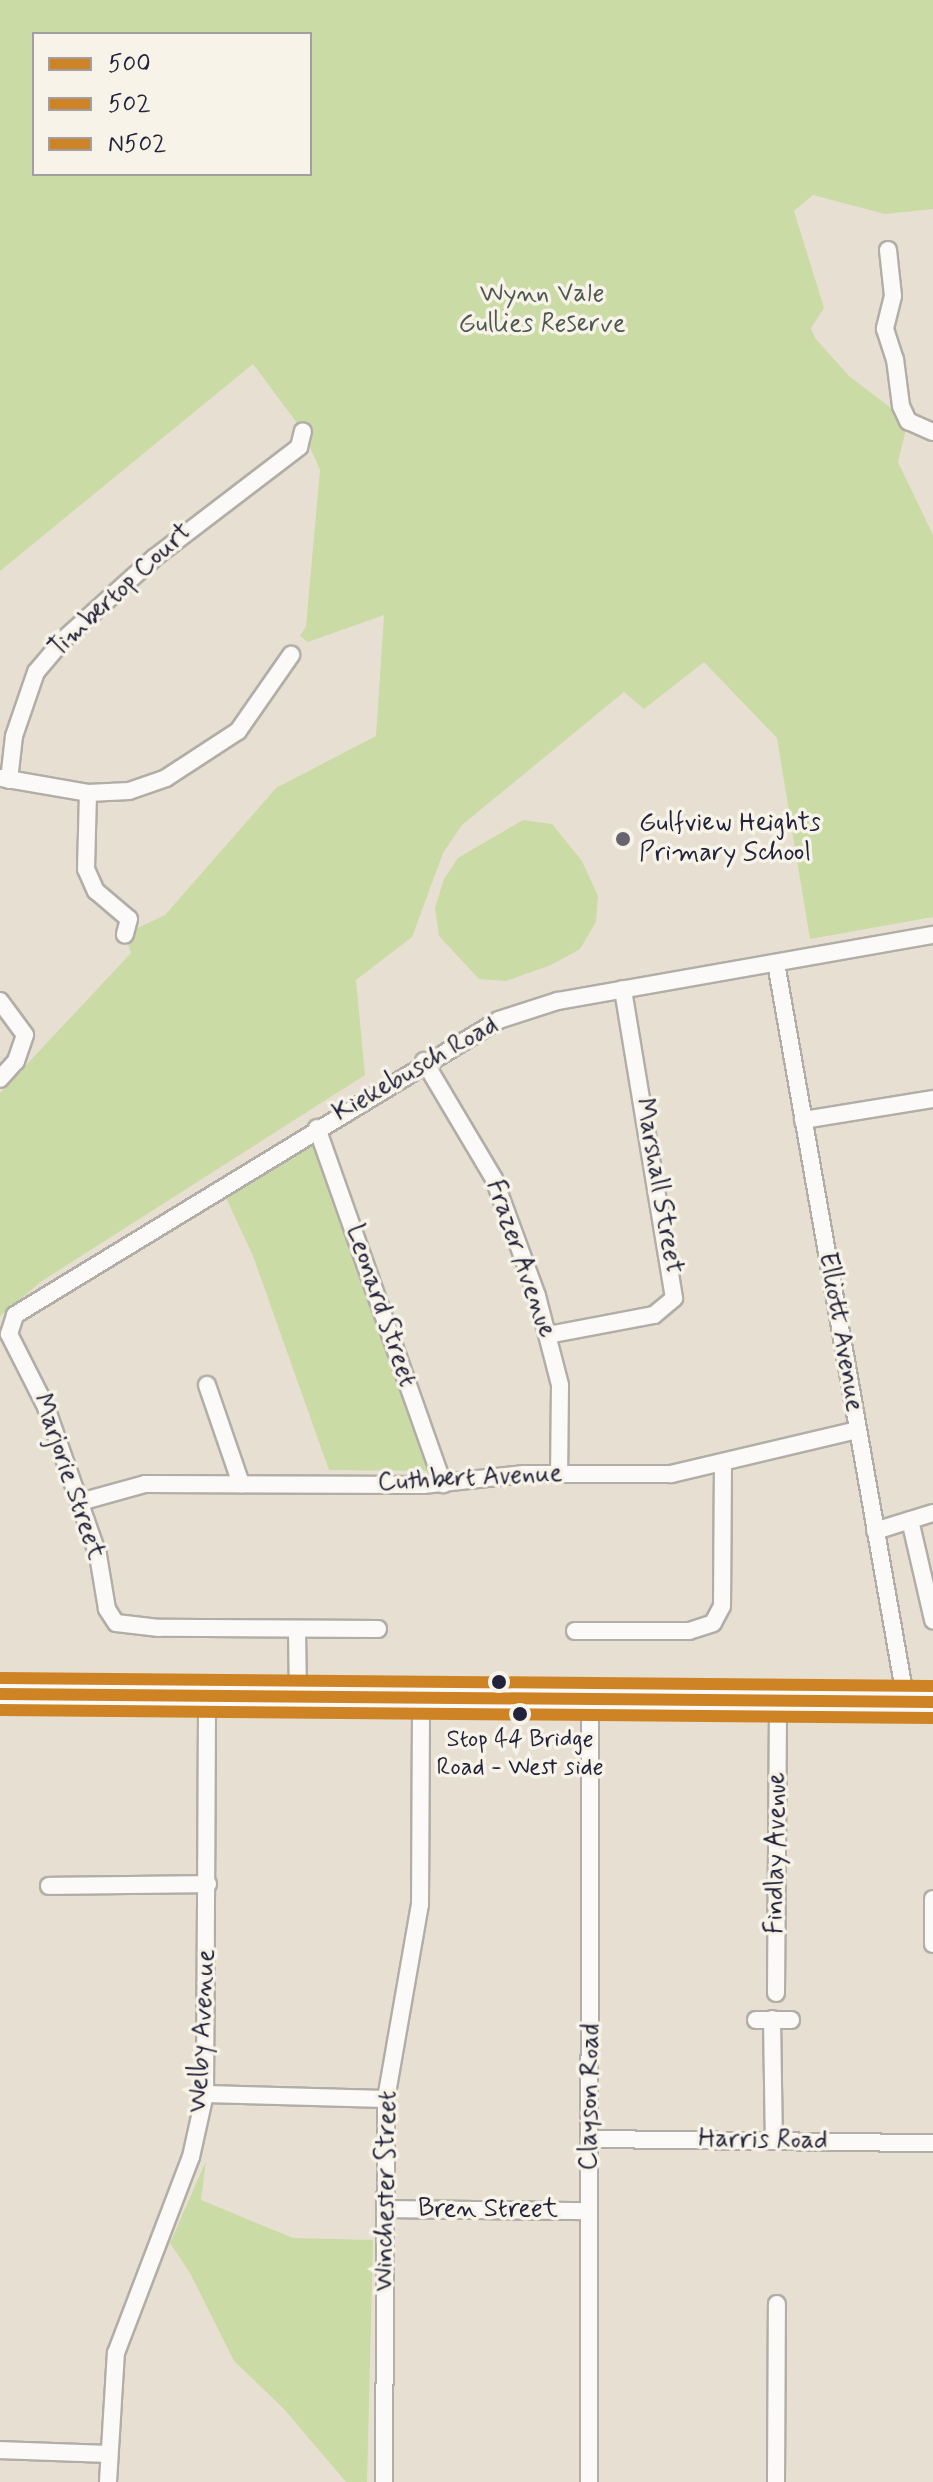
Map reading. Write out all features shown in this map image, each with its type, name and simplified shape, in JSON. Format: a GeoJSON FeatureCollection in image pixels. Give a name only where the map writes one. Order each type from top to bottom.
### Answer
{"type":"FeatureCollection","features":[{"type":"Feature","properties":{"kind":"main road"},"geometry":{"type":"LineString","coordinates":[[0,1694],[207,1703],[298,1697],[421,1705]]}},
{"type":"Feature","properties":{"kind":"main road"},"geometry":{"type":"LineString","coordinates":[[0,1708],[207,1703],[917,1709],[933,1702]]}},
{"type":"Feature","properties":{"kind":"street"},"geometry":{"type":"LineString","coordinates":[[888,250],[893,296],[885,329],[895,359],[901,406],[908,421],[933,432]]}},
{"type":"Feature","properties":{"kind":"street","name":"Timbertop Court"},"geometry":{"type":"LineString","coordinates":[[5,779],[24,699],[36,672],[64,639],[201,518],[305,443]]}},
{"type":"Feature","properties":{"kind":"street"},"geometry":{"type":"LineString","coordinates":[[5,779],[88,793],[129,791],[197,762],[238,731],[291,655]]}},
{"type":"Feature","properties":{"kind":"street"},"geometry":{"type":"LineString","coordinates":[[88,793],[86,869],[96,891],[129,919],[125,934]]}},
{"type":"Feature","properties":{"kind":"street","name":"Kiekebusch Road"},"geometry":{"type":"LineString","coordinates":[[9,1334],[15,1315],[42,1295],[424,1061],[525,1009],[933,935]]}},
{"type":"Feature","properties":{"kind":"street","name":"Elliott Avenue"},"geometry":{"type":"LineString","coordinates":[[776,963],[875,1531],[917,1709]]}},
{"type":"Feature","properties":{"kind":"street","name":"Marshall Street"},"geometry":{"type":"LineString","coordinates":[[548,1335],[654,1315],[674,1298],[623,989]]}},
{"type":"Feature","properties":{"kind":"street"},"geometry":{"type":"LineString","coordinates":[[0,1001],[25,1035],[25,1044],[0,1079]]}},
{"type":"Feature","properties":{"kind":"street","name":"Frazer Avenue"},"geometry":{"type":"LineString","coordinates":[[424,1061],[494,1179],[548,1335],[560,1385],[559,1474]]}},
{"type":"Feature","properties":{"kind":"street"},"geometry":{"type":"LineString","coordinates":[[803,1120],[933,1099]]}},
{"type":"Feature","properties":{"kind":"street","name":"Leonard Street"},"geometry":{"type":"LineString","coordinates":[[317,1128],[443,1484]]}},
{"type":"Feature","properties":{"kind":"street","name":"Marjorie Street"},"geometry":{"type":"LineString","coordinates":[[9,1334],[46,1407],[98,1555],[107,1609],[116,1623],[297,1631]]}},
{"type":"Feature","properties":{"kind":"street"},"geometry":{"type":"LineString","coordinates":[[207,1385],[241,1484]]}},
{"type":"Feature","properties":{"kind":"street","name":"Cuthbert Avenue"},"geometry":{"type":"LineString","coordinates":[[80,1502],[145,1484],[443,1484],[559,1474],[654,1476],[723,1463],[857,1430]]}},
{"type":"Feature","properties":{"kind":"street"},"geometry":{"type":"LineString","coordinates":[[575,1631],[689,1631],[713,1623],[722,1606],[723,1463]]}},
{"type":"Feature","properties":{"kind":"street"},"geometry":{"type":"LineString","coordinates":[[875,1531],[933,1513]]}},
{"type":"Feature","properties":{"kind":"street"},"geometry":{"type":"LineString","coordinates":[[910,1520],[933,1620]]}},
{"type":"Feature","properties":{"kind":"street"},"geometry":{"type":"LineString","coordinates":[[298,1697],[297,1631],[378,1629]]}},
{"type":"Feature","properties":{"kind":"street","name":"Welby Avenue"},"geometry":{"type":"LineString","coordinates":[[108,2482],[116,2353],[191,2157],[205,2094],[207,1703]]}},
{"type":"Feature","properties":{"kind":"street","name":"Winchester Street"},"geometry":{"type":"LineString","coordinates":[[384,2482],[386,2099],[420,1905],[421,1705]]}},
{"type":"Feature","properties":{"kind":"street","name":"Clayson Road"},"geometry":{"type":"LineString","coordinates":[[589,2482],[588,2211],[593,2139],[590,1706]]}},
{"type":"Feature","properties":{"kind":"street","name":"Findlay Avenue"},"geometry":{"type":"LineString","coordinates":[[776,1993],[778,1707]]}},
{"type":"Feature","properties":{"kind":"street"},"geometry":{"type":"LineString","coordinates":[[49,1886],[208,1884]]}},
{"type":"Feature","properties":{"kind":"street"},"geometry":{"type":"LineString","coordinates":[[933,1899],[933,1944]]}},
{"type":"Feature","properties":{"kind":"street"},"geometry":{"type":"LineString","coordinates":[[774,2141],[764,2020],[791,2020]]}},
{"type":"Feature","properties":{"kind":"street"},"geometry":{"type":"LineString","coordinates":[[205,2094],[386,2099]]}},
{"type":"Feature","properties":{"kind":"street","name":"Harris Road"},"geometry":{"type":"LineString","coordinates":[[593,2139],[933,2143]]}},
{"type":"Feature","properties":{"kind":"street","name":"Bren Street"},"geometry":{"type":"LineString","coordinates":[[387,2209],[588,2211]]}},
{"type":"Feature","properties":{"kind":"street"},"geometry":{"type":"LineString","coordinates":[[776,2482],[777,2304]]}},
{"type":"Feature","properties":{"kind":"street"},"geometry":{"type":"LineString","coordinates":[[0,2450],[108,2454]]}},
{"type":"Feature","properties":{"kind":"green space","name":"Wynn Vale Gullies Reserve"},"geometry":{"type":"Polygon","coordinates":[[[0,0],[933,0],[933,209],[885,214],[813,195],[794,211],[824,308],[811,328],[815,338],[849,376],[908,421],[898,462],[933,535],[933,917],[810,939],[777,738],[704,662],[644,709],[624,692],[462,825],[443,853],[412,937],[356,980],[365,1075],[42,1281],[0,1316],[0,1093],[131,953],[125,934],[165,915],[276,788],[376,736],[384,615],[308,642],[300,636],[306,626],[320,470],[303,431],[253,364],[0,571],[0,0]]]}},
{"type":"Feature","properties":{"kind":"green space"},"geometry":{"type":"Polygon","coordinates":[[[523,820],[552,824],[582,861],[598,896],[596,922],[580,949],[551,965],[506,981],[479,979],[439,936],[435,908],[444,879],[458,858],[523,820]]]}},
{"type":"Feature","properties":{"kind":"green space"},"geometry":{"type":"Polygon","coordinates":[[[317,1128],[438,1471],[329,1470],[253,1256],[221,1187],[317,1128]]]}},
{"type":"Feature","properties":{"kind":"green space"},"geometry":{"type":"Polygon","coordinates":[[[206,2161],[201,2200],[293,2238],[373,2240],[367,2482],[346,2482],[284,2409],[234,2361],[190,2273],[170,2243],[206,2161]]]}},
{"type":"Feature","properties":{"kind":"transit line","name":"N502"},"geometry":{"type":"LineString","coordinates":[[0,1678],[933,1686]]}},
{"type":"Feature","properties":{"kind":"transit line","name":"500"},"geometry":{"type":"LineString","coordinates":[[0,1694],[933,1702]]}},
{"type":"Feature","properties":{"kind":"transit line","name":"502"},"geometry":{"type":"LineString","coordinates":[[0,1710],[933,1718]]}},
{"type":"Feature","properties":{"kind":"place","name":"Gulfview Heights Primary School"},"geometry":{"type":"Point","coordinates":[623,839]}},
{"type":"Feature","properties":{"kind":"place","name":"Stop 44 Bridge Road - West side"},"geometry":{"type":"Point","coordinates":[520,1714]}}]}
